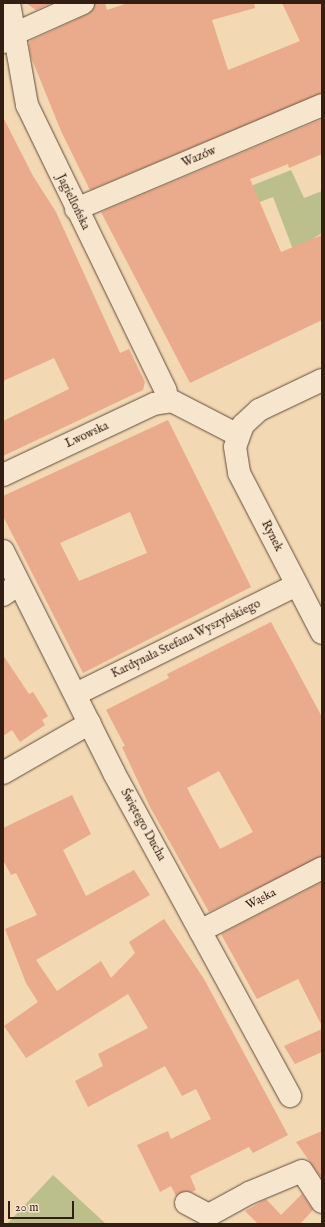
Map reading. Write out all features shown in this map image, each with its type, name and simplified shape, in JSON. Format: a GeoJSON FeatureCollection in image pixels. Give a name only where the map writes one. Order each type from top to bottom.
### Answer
{"type":"FeatureCollection","features":[{"type":"Feature","properties":{"kind":"street","name":"Jagiellońska"},"geometry":{"type":"LineString","coordinates":[[9,3],[9,38],[27,105],[76,209],[169,396]]}},
{"type":"Feature","properties":{"kind":"street"},"geometry":{"type":"LineString","coordinates":[[9,38],[83,3]]}},
{"type":"Feature","properties":{"kind":"street","name":"Wazów"},"geometry":{"type":"LineString","coordinates":[[76,209],[322,105]]}},
{"type":"Feature","properties":{"kind":"street"},"geometry":{"type":"LineString","coordinates":[[169,396],[238,435],[243,425],[259,410],[322,380]]}},
{"type":"Feature","properties":{"kind":"street","name":"Lwowska"},"geometry":{"type":"LineString","coordinates":[[3,475],[169,396]]}},
{"type":"Feature","properties":{"kind":"street","name":"Rynek"},"geometry":{"type":"LineString","coordinates":[[238,435],[235,447],[239,473],[322,633]]}},
{"type":"Feature","properties":{"kind":"street","name":"Świętego Ducha"},"geometry":{"type":"LineString","coordinates":[[3,551],[11,590],[76,694],[200,931],[290,1096]]}},
{"type":"Feature","properties":{"kind":"street","name":"Kardynała Stefana Wyszyńskiego"},"geometry":{"type":"LineString","coordinates":[[76,694],[297,585]]}},
{"type":"Feature","properties":{"kind":"street"},"geometry":{"type":"LineString","coordinates":[[3,773],[90,723]]}},
{"type":"Feature","properties":{"kind":"street","name":"Wąska"},"geometry":{"type":"LineString","coordinates":[[200,931],[322,868]]}},
{"type":"Feature","properties":{"kind":"street"},"geometry":{"type":"LineString","coordinates":[[186,1203],[209,1215],[249,1193],[302,1171],[322,1202]]}},
{"type":"Feature","properties":{"kind":"green space"},"geometry":{"type":"Polygon","coordinates":[[[291,170],[304,198],[322,191],[322,233],[314,238],[316,243],[294,252],[273,197],[257,203],[251,186],[291,170]]]}},
{"type":"Feature","properties":{"kind":"green space"},"geometry":{"type":"Polygon","coordinates":[[[53,1175],[106,1224],[7,1224],[53,1175]]]}},
{"type":"Feature","properties":{"kind":"building"},"geometry":{"type":"Polygon","coordinates":[[[26,3],[52,3],[36,10],[26,3]]]}},
{"type":"Feature","properties":{"kind":"building"},"geometry":{"type":"Polygon","coordinates":[[[95,3],[105,3],[107,10],[128,3],[254,3],[255,8],[212,20],[228,70],[300,41],[282,3],[322,3],[322,93],[90,190],[61,131],[31,57],[29,45],[30,41],[88,14],[95,3]]]}},
{"type":"Feature","properties":{"kind":"building"},"geometry":{"type":"Polygon","coordinates":[[[3,117],[33,176],[56,212],[120,353],[129,349],[145,382],[143,390],[3,456],[3,421],[69,389],[54,358],[3,381],[3,117]]]}},
{"type":"Feature","properties":{"kind":"building"},"geometry":{"type":"Polygon","coordinates":[[[322,119],[322,154],[289,168],[288,164],[250,179],[281,252],[322,235],[322,320],[190,383],[101,212],[322,119]]]}},
{"type":"Feature","properties":{"kind":"building"},"geometry":{"type":"Polygon","coordinates":[[[168,420],[251,587],[83,673],[3,516],[3,496],[168,420]],[[130,512],[60,543],[79,581],[147,553],[130,512]]]}},
{"type":"Feature","properties":{"kind":"building"},"geometry":{"type":"Polygon","coordinates":[[[271,622],[322,717],[322,856],[209,912],[150,807],[122,747],[125,746],[106,710],[169,678],[167,674],[271,622]],[[219,771],[187,788],[220,849],[253,832],[219,771]]]}},
{"type":"Feature","properties":{"kind":"building"},"geometry":{"type":"Polygon","coordinates":[[[3,655],[29,694],[33,692],[48,716],[42,720],[45,725],[20,742],[12,730],[3,736],[3,655]]]}},
{"type":"Feature","properties":{"kind":"building"},"geometry":{"type":"Polygon","coordinates":[[[72,795],[91,834],[63,850],[86,896],[134,870],[150,895],[36,960],[57,991],[101,961],[111,978],[135,953],[129,942],[164,919],[204,979],[288,1135],[253,1153],[249,1147],[190,1176],[196,1190],[192,1192],[185,1191],[176,1196],[171,1186],[160,1192],[137,1145],[168,1131],[171,1139],[211,1119],[196,1089],[182,1096],[165,1066],[88,1107],[75,1081],[103,1066],[98,1054],[148,1028],[128,994],[26,1058],[4,1026],[38,1002],[26,983],[5,929],[37,915],[16,873],[11,875],[3,860],[3,828],[72,795]]]}},
{"type":"Feature","properties":{"kind":"building"},"geometry":{"type":"Polygon","coordinates":[[[322,882],[322,1026],[298,979],[257,999],[221,934],[322,882]]]}},
{"type":"Feature","properties":{"kind":"building"},"geometry":{"type":"Polygon","coordinates":[[[322,1029],[322,1052],[295,1064],[284,1046],[322,1029]]]}},
{"type":"Feature","properties":{"kind":"building"},"geometry":{"type":"Polygon","coordinates":[[[322,1131],[322,1179],[296,1142],[322,1131]]]}},
{"type":"Feature","properties":{"kind":"building"},"geometry":{"type":"Polygon","coordinates":[[[302,1194],[313,1210],[300,1224],[258,1224],[245,1211],[266,1199],[281,1215],[302,1194]]]}}]}
